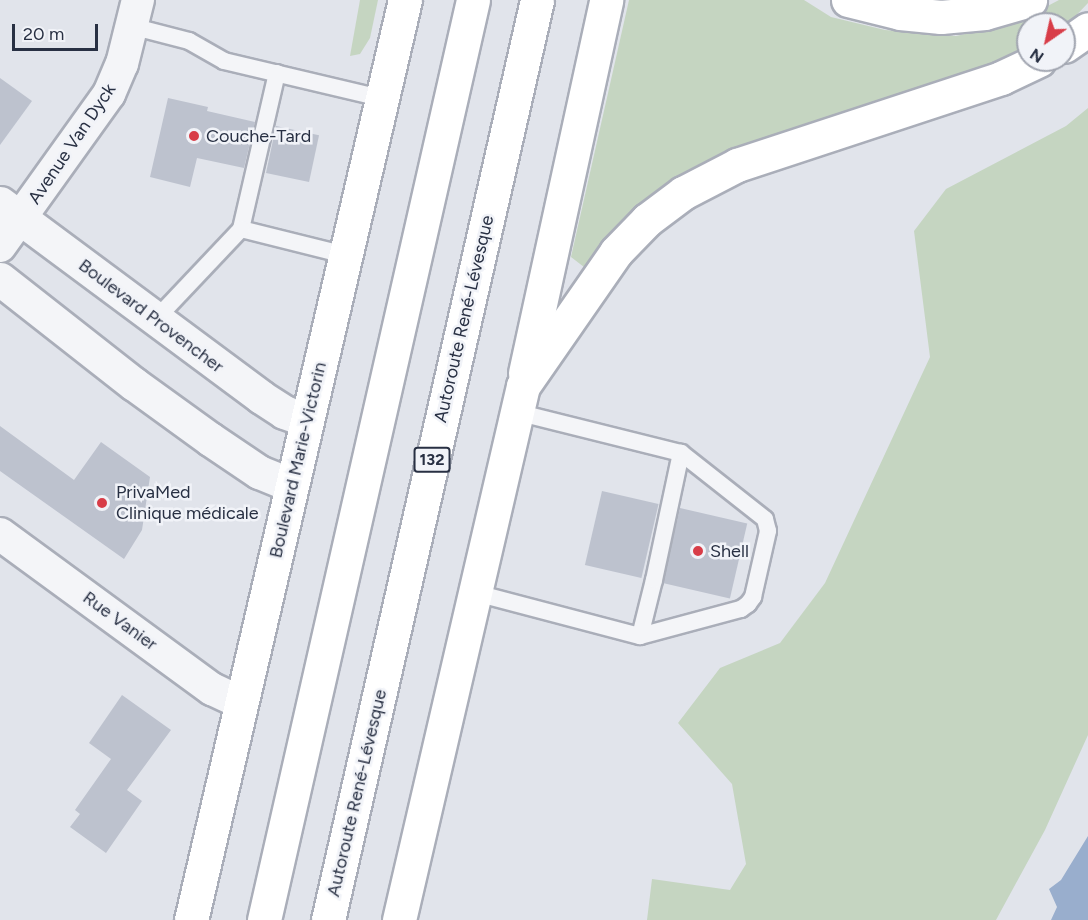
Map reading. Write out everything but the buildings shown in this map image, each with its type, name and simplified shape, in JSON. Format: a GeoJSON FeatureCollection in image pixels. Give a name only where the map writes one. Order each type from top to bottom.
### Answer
{"type":"FeatureCollection","features":[{"type":"Feature","properties":{"kind":"main road","name":"Boulevard Marie-Victorin"},"geometry":{"type":"LineString","coordinates":[[191,920],[405,0]]}},
{"type":"Feature","properties":{"kind":"main road"},"geometry":{"type":"LineString","coordinates":[[264,920],[473,0]]}},
{"type":"Feature","properties":{"kind":"main road","name":"Autoroute René-Lévesque"},"geometry":{"type":"LineString","coordinates":[[328,920],[537,0]]}},
{"type":"Feature","properties":{"kind":"main road"},"geometry":{"type":"LineString","coordinates":[[399,920],[520,399],[606,0]]}},
{"type":"Feature","properties":{"kind":"main road"},"geometry":{"type":"LineString","coordinates":[[848,0],[900,13],[941,17],[985,13],[1030,0]]}},
{"type":"Feature","properties":{"kind":"main road"},"geometry":{"type":"LineString","coordinates":[[520,399],[616,252],[647,220],[683,193],[737,165],[1001,78],[1016,71]]}},
{"type":"Feature","properties":{"kind":"street","name":"Avenue Van Dyck"},"geometry":{"type":"LineString","coordinates":[[0,246],[10,211],[109,94],[122,64],[135,13]]}},
{"type":"Feature","properties":{"kind":"street","name":"Boulevard Provencher"},"geometry":{"type":"LineString","coordinates":[[10,211],[266,401],[306,420]]}},
{"type":"Feature","properties":{"kind":"street"},"geometry":{"type":"LineString","coordinates":[[0,279],[210,440],[259,472],[291,485]]}},
{"type":"Feature","properties":{"kind":"street","name":"Rue Vanier"},"geometry":{"type":"LineString","coordinates":[[0,534],[212,689],[242,703]]}},
{"type":"Feature","properties":{"kind":"lane"},"geometry":{"type":"LineString","coordinates":[[135,13],[224,61],[381,98]]}},
{"type":"Feature","properties":{"kind":"lane"},"geometry":{"type":"LineString","coordinates":[[156,320],[241,229],[277,73]]}},
{"type":"Feature","properties":{"kind":"lane"},"geometry":{"type":"LineString","coordinates":[[241,229],[345,255]]}},
{"type":"Feature","properties":{"kind":"lane"},"geometry":{"type":"LineString","coordinates":[[476,593],[640,636],[741,609],[748,604],[753,597],[768,531],[765,519],[681,453],[520,399]]}},
{"type":"Feature","properties":{"kind":"lane"},"geometry":{"type":"LineString","coordinates":[[640,636],[681,453]]}},
{"type":"Feature","properties":{"kind":"green space"},"geometry":{"type":"Polygon","coordinates":[[[360,0],[378,0],[370,38],[360,54],[350,56],[360,0]]]}},
{"type":"Feature","properties":{"kind":"green space"},"geometry":{"type":"Polygon","coordinates":[[[629,0],[804,0],[831,17],[885,30],[956,36],[1016,22],[1016,57],[757,143],[688,170],[633,214],[584,267],[571,257],[629,0]]]}},
{"type":"Feature","properties":{"kind":"green space"},"geometry":{"type":"Polygon","coordinates":[[[1059,0],[1088,0],[1088,3],[1076,16],[1076,12],[1036,12],[1059,0]]]}},
{"type":"Feature","properties":{"kind":"green space"},"geometry":{"type":"Polygon","coordinates":[[[1088,108],[1088,735],[1045,830],[996,920],[647,920],[652,879],[730,890],[746,864],[732,784],[678,723],[720,668],[780,643],[825,583],[930,357],[914,231],[946,189],[1066,126],[1088,108]]]}},
{"type":"Feature","properties":{"kind":"water"},"geometry":{"type":"Polygon","coordinates":[[[1088,836],[1088,920],[1051,920],[1057,907],[1049,889],[1061,880],[1088,836]]]}},
{"type":"Feature","properties":{"kind":"place","name":"Couche-Tard"},"geometry":{"type":"Point","coordinates":[194,136]}},
{"type":"Feature","properties":{"kind":"place","name":"PrivaMed Clinique médicale"},"geometry":{"type":"Point","coordinates":[102,503]}},
{"type":"Feature","properties":{"kind":"place","name":"Shell"},"geometry":{"type":"Point","coordinates":[698,551]}}]}
